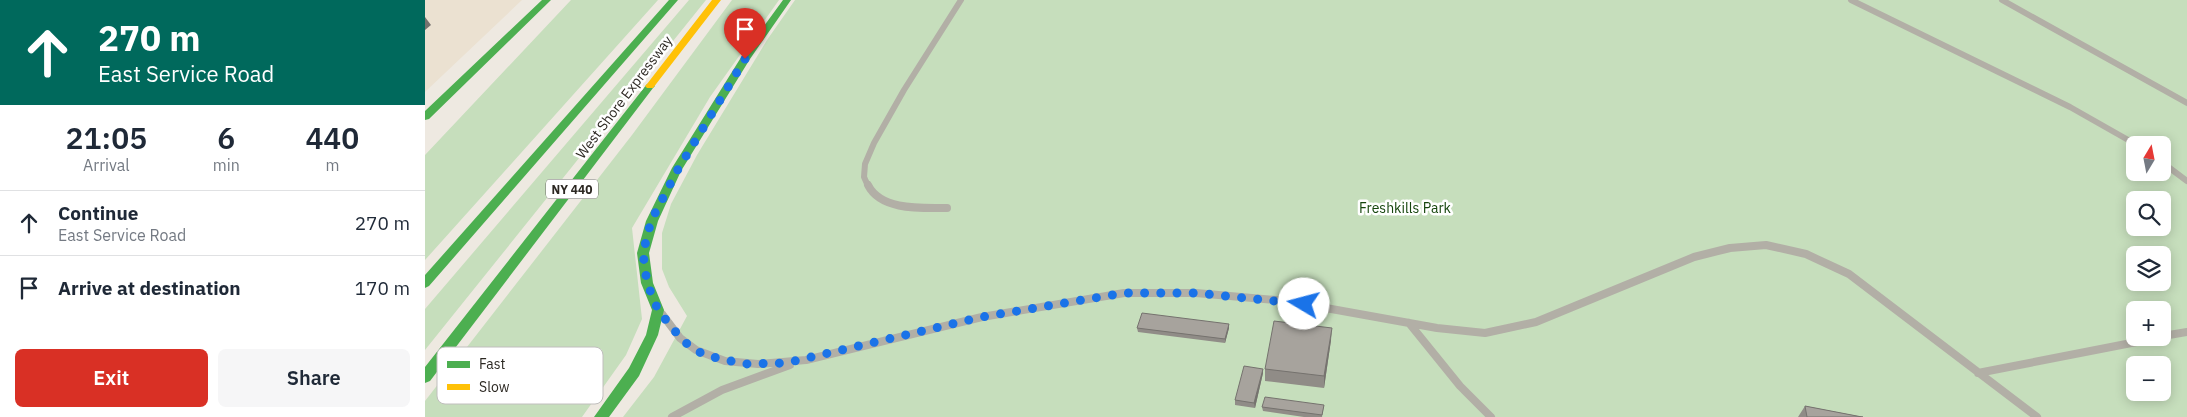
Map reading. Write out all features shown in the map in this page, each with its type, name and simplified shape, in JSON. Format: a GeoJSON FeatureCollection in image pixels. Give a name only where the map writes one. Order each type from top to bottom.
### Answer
{"type":"FeatureCollection","features":[{"type":"Feature","properties":{"kind":"main road"},"geometry":{"type":"LineString","coordinates":[[425,117],[547,0]]}},
{"type":"Feature","properties":{"kind":"main road","name":"West Shore Expressway"},"geometry":{"type":"LineString","coordinates":[[425,283],[674,0]]}},
{"type":"Feature","properties":{"kind":"main road","name":"West Shore Expressway"},"geometry":{"type":"LineString","coordinates":[[448,347],[717,0]]}},
{"type":"Feature","properties":{"kind":"main road"},"geometry":{"type":"LineString","coordinates":[[601,417],[633,372],[652,335],[658,310],[647,283],[643,253],[651,221],[677,171],[745,59],[787,0]]}},
{"type":"Feature","properties":{"kind":"main road","name":"West Shore Expressway"},"geometry":{"type":"LineString","coordinates":[[425,377],[437,362]]}},
{"type":"Feature","properties":{"kind":"lane"},"geometry":{"type":"LineString","coordinates":[[947,208],[915,208],[891,204],[877,196],[868,186],[863,175],[865,161],[881,129],[961,0]]}},
{"type":"Feature","properties":{"kind":"lane"},"geometry":{"type":"LineString","coordinates":[[1851,0],[2070,107],[2126,139]]}},
{"type":"Feature","properties":{"kind":"lane"},"geometry":{"type":"LineString","coordinates":[[2002,0],[2187,103]]}},
{"type":"Feature","properties":{"kind":"lane"},"geometry":{"type":"LineString","coordinates":[[2171,169],[2187,181]]}},
{"type":"Feature","properties":{"kind":"lane"},"geometry":{"type":"LineString","coordinates":[[658,310],[683,341],[704,355],[744,364],[786,363],[806,360],[982,317],[1124,293],[1196,293],[1287,301],[1409,323],[1485,333],[1537,322],[1694,257],[1730,248],[1766,245],[1806,254],[1849,274],[1892,304],[1978,373],[2037,417]]}},
{"type":"Feature","properties":{"kind":"lane"},"geometry":{"type":"LineString","coordinates":[[1409,323],[1459,386],[1491,417]]}},
{"type":"Feature","properties":{"kind":"lane"},"geometry":{"type":"LineString","coordinates":[[2171,335],[2187,332]]}},
{"type":"Feature","properties":{"kind":"lane"},"geometry":{"type":"LineString","coordinates":[[1978,373],[2126,344]]}},
{"type":"Feature","properties":{"kind":"lane"},"geometry":{"type":"LineString","coordinates":[[672,417],[721,390],[806,360]]}},
{"type":"Feature","properties":{"kind":"shaded area"},"geometry":{"type":"Polygon","coordinates":[[[425,0],[522,0],[425,92],[425,0]]]}},
{"type":"Feature","properties":{"kind":"green space"},"geometry":{"type":"Polygon","coordinates":[[[571,0],[658,0],[425,260],[425,155],[571,0]]]}},
{"type":"Feature","properties":{"kind":"green space"},"geometry":{"type":"Polygon","coordinates":[[[689,0],[706,0],[425,350],[425,309],[689,0]]]}},
{"type":"Feature","properties":{"kind":"green space"},"geometry":{"type":"Polygon","coordinates":[[[732,0],[779,0],[710,97],[632,228],[642,319],[626,355],[603,387],[603,347],[467,347],[632,135],[732,0]]]}},
{"type":"Feature","properties":{"kind":"green space","name":"Freshkills Park"},"geometry":{"type":"Polygon","coordinates":[[[795,0],[2187,0],[2187,417],[623,417],[654,377],[687,316],[669,287],[662,269],[662,233],[671,204],[697,155],[767,40],[795,0]]]}},
{"type":"Feature","properties":{"kind":"green space"},"geometry":{"type":"Polygon","coordinates":[[[437,386],[437,404],[591,404],[582,417],[425,417],[425,401],[437,386]]]}},
{"type":"Feature","properties":{"kind":"building"},"geometry":{"type":"Polygon","coordinates":[[[1142,313],[1229,324],[1225,339],[1137,328],[1142,313]]]}},
{"type":"Feature","properties":{"kind":"building"},"geometry":{"type":"Polygon","coordinates":[[[1274,321],[1332,328],[1324,376],[1265,369],[1274,321]]]}},
{"type":"Feature","properties":{"kind":"building"},"geometry":{"type":"Polygon","coordinates":[[[1244,366],[1263,369],[1254,403],[1235,400],[1244,366]]]}},
{"type":"Feature","properties":{"kind":"building"},"geometry":{"type":"Polygon","coordinates":[[[1265,397],[1324,405],[1322,415],[1262,407],[1265,397]]]}},
{"type":"Feature","properties":{"kind":"building"},"geometry":{"type":"Polygon","coordinates":[[[1805,406],[1862,417],[1807,417],[1805,406]]]}},
{"type":"Feature","properties":{"kind":"traffic: fast"},"geometry":{"type":"LineString","coordinates":[[425,117],[547,0]]}},
{"type":"Feature","properties":{"kind":"traffic: fast"},"geometry":{"type":"LineString","coordinates":[[425,283],[674,0]]}},
{"type":"Feature","properties":{"kind":"traffic: fast"},"geometry":{"type":"LineString","coordinates":[[601,417],[634,372],[652,335],[658,310],[647,283],[643,253],[652,221],[676,171],[745,59],[787,0]]}},
{"type":"Feature","properties":{"kind":"traffic: fast"},"geometry":{"type":"LineString","coordinates":[[448,347],[650,86]]}},
{"type":"Feature","properties":{"kind":"traffic: fast"},"geometry":{"type":"LineString","coordinates":[[425,377],[437,361]]}},
{"type":"Feature","properties":{"kind":"traffic: slow"},"geometry":{"type":"LineString","coordinates":[[650,86],[717,0]]}},
{"type":"Feature","properties":{"kind":"route"},"geometry":{"type":"LineString","coordinates":[[745,59],[677,171],[651,221],[643,253],[647,283],[658,310],[683,341],[704,355],[744,364],[786,363],[806,360],[982,317],[1067,301],[1124,293],[1196,293],[1304,304]]}}]}
